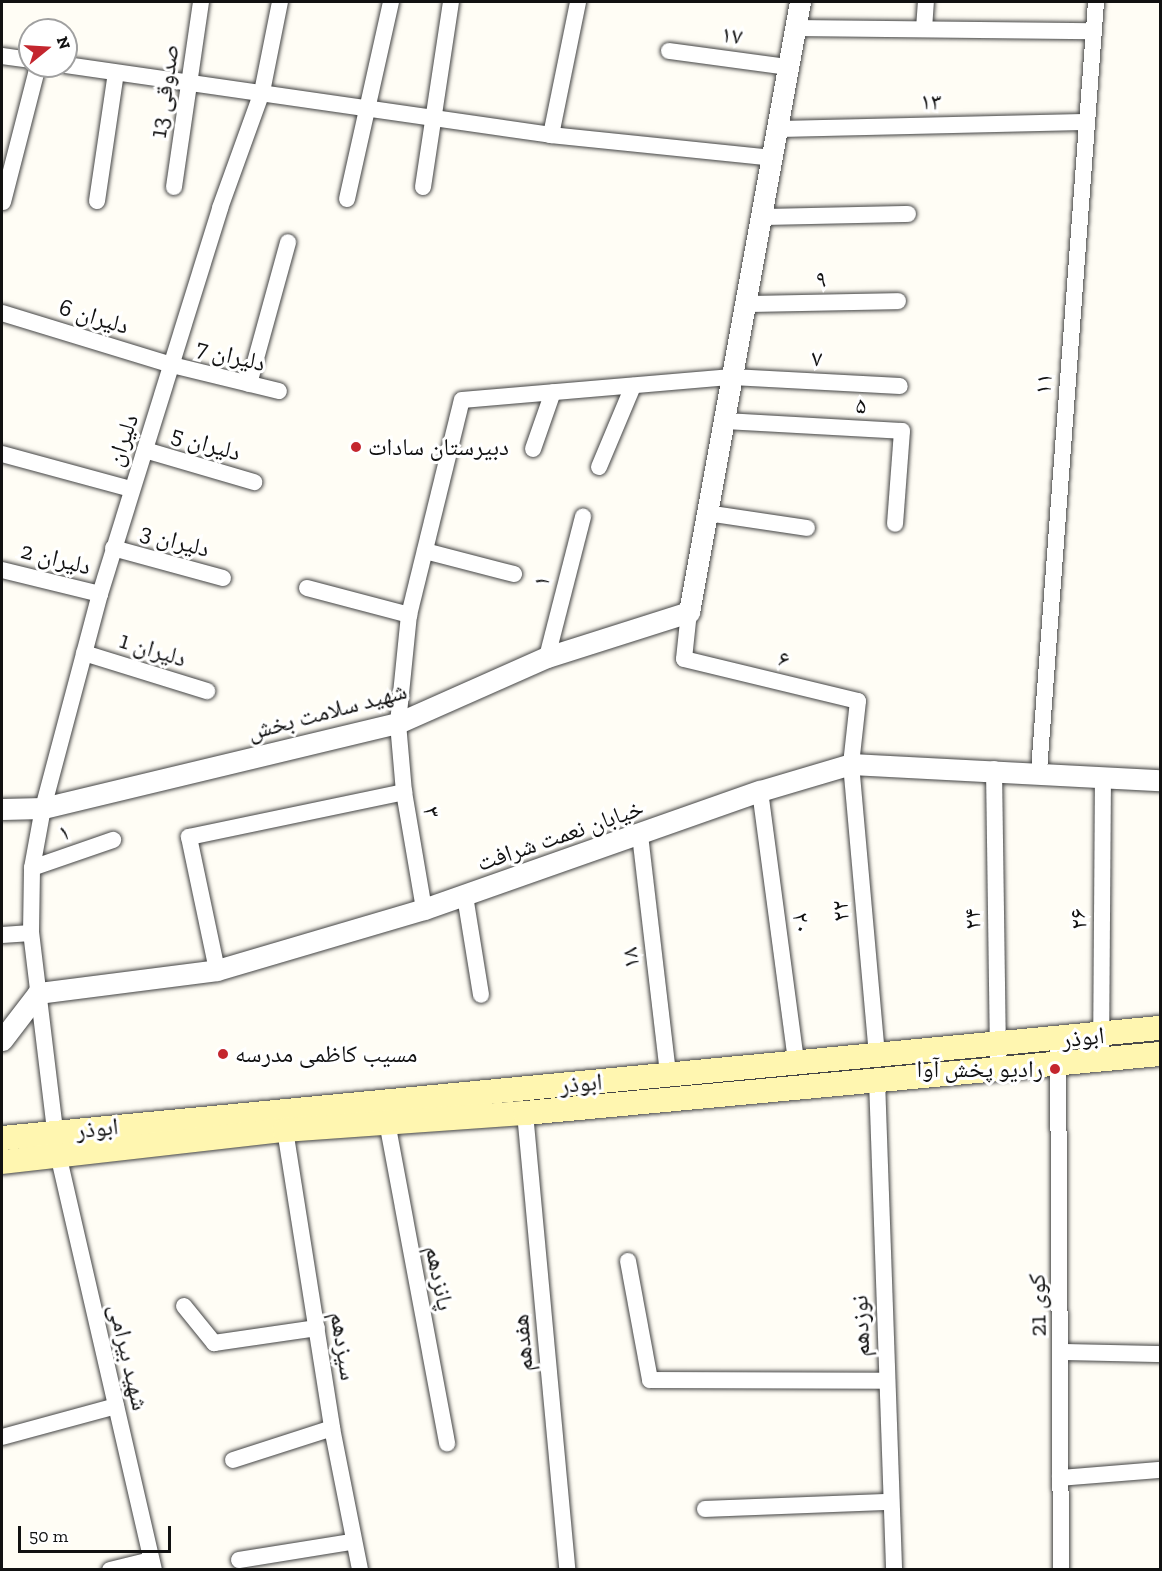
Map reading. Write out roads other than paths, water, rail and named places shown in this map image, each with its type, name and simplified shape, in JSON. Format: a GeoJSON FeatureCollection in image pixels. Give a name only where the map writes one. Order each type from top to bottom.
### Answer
{"type":"FeatureCollection","features":[{"type":"Feature","properties":{"kind":"main road","name":"ابوذر"},"geometry":{"type":"LineString","coordinates":[[2,1162],[57,1144],[796,1061],[1058,1040],[1161,1028]]}},
{"type":"Feature","properties":{"kind":"main road","name":"ابوذر"},"geometry":{"type":"LineString","coordinates":[[2,1138],[57,1144],[525,1113],[1161,1054]]}},
{"type":"Feature","properties":{"kind":"street","name":"صدوقی 13"},"geometry":{"type":"LineString","coordinates":[[174,187],[191,83],[201,2]]}},
{"type":"Feature","properties":{"kind":"street","name":"دلیران"},"geometry":{"type":"LineString","coordinates":[[38,993],[31,933],[32,868],[43,808],[100,594],[131,489],[220,208],[262,92],[280,2]]}},
{"type":"Feature","properties":{"kind":"street"},"geometry":{"type":"LineString","coordinates":[[347,199],[391,2]]}},
{"type":"Feature","properties":{"kind":"street"},"geometry":{"type":"LineString","coordinates":[[423,187],[451,2]]}},
{"type":"Feature","properties":{"kind":"street"},"geometry":{"type":"LineString","coordinates":[[551,135],[578,2]]}},
{"type":"Feature","properties":{"kind":"street"},"geometry":{"type":"LineString","coordinates":[[689,612],[800,2]]}},
{"type":"Feature","properties":{"kind":"street"},"geometry":{"type":"LineString","coordinates":[[924,29],[926,2]]}},
{"type":"Feature","properties":{"kind":"street","name":"۱۱"},"geometry":{"type":"LineString","coordinates":[[1039,771],[1096,2]]}},
{"type":"Feature","properties":{"kind":"street"},"geometry":{"type":"LineString","coordinates":[[795,28],[1094,31]]}},
{"type":"Feature","properties":{"kind":"street","name":"۱۷"},"geometry":{"type":"LineString","coordinates":[[669,51],[789,67]]}},
{"type":"Feature","properties":{"kind":"street"},"geometry":{"type":"LineString","coordinates":[[2,56],[18,58]]}},
{"type":"Feature","properties":{"kind":"street"},"geometry":{"type":"LineString","coordinates":[[78,67],[551,135],[772,158]]}},
{"type":"Feature","properties":{"kind":"street"},"geometry":{"type":"LineString","coordinates":[[98,201],[116,73]]}},
{"type":"Feature","properties":{"kind":"street"},"geometry":{"type":"LineString","coordinates":[[3,202],[35,78]]}},
{"type":"Feature","properties":{"kind":"street","name":"۱۳"},"geometry":{"type":"LineString","coordinates":[[777,129],[1086,122]]}},
{"type":"Feature","properties":{"kind":"street"},"geometry":{"type":"LineString","coordinates":[[761,217],[908,214]]}},
{"type":"Feature","properties":{"kind":"street"},"geometry":{"type":"LineString","coordinates":[[249,384],[288,242]]}},
{"type":"Feature","properties":{"kind":"street","name":"۹"},"geometry":{"type":"LineString","coordinates":[[745,304],[898,301]]}},
{"type":"Feature","properties":{"kind":"street","name":"دلیران 6"},"geometry":{"type":"LineString","coordinates":[[2,313],[172,365]]}},
{"type":"Feature","properties":{"kind":"street","name":"دلیران 7"},"geometry":{"type":"LineString","coordinates":[[172,365],[279,391]]}},
{"type":"Feature","properties":{"kind":"street","name":"۷"},"geometry":{"type":"LineString","coordinates":[[553,392],[732,377],[900,386]]}},
{"type":"Feature","properties":{"kind":"street"},"geometry":{"type":"LineString","coordinates":[[599,467],[633,386]]}},
{"type":"Feature","properties":{"kind":"street"},"geometry":{"type":"LineString","coordinates":[[533,449],[553,392]]}},
{"type":"Feature","properties":{"kind":"street","name":"۳"},"geometry":{"type":"LineString","coordinates":[[424,909],[404,792],[398,723],[409,615],[462,400],[553,392]]}},
{"type":"Feature","properties":{"kind":"street","name":"۵"},"geometry":{"type":"LineString","coordinates":[[724,421],[902,431],[895,524]]}},
{"type":"Feature","properties":{"kind":"street","name":"دلیران 5"},"geometry":{"type":"LineString","coordinates":[[145,450],[254,482]]}},
{"type":"Feature","properties":{"kind":"street"},"geometry":{"type":"LineString","coordinates":[[2,454],[131,489]]}},
{"type":"Feature","properties":{"kind":"street"},"geometry":{"type":"LineString","coordinates":[[707,513],[807,528]]}},
{"type":"Feature","properties":{"kind":"street","name":"۱"},"geometry":{"type":"LineString","coordinates":[[547,657],[582,517]]}},
{"type":"Feature","properties":{"kind":"street","name":"دلیران 3"},"geometry":{"type":"LineString","coordinates":[[113,548],[223,578]]}},
{"type":"Feature","properties":{"kind":"street"},"geometry":{"type":"LineString","coordinates":[[425,551],[514,574]]}},
{"type":"Feature","properties":{"kind":"street","name":"دلیران 2"},"geometry":{"type":"LineString","coordinates":[[2,570],[100,594]]}},
{"type":"Feature","properties":{"kind":"street"},"geometry":{"type":"LineString","coordinates":[[307,588],[409,615]]}},
{"type":"Feature","properties":{"kind":"street","name":"شهید سلامت بخش"},"geometry":{"type":"LineString","coordinates":[[2,809],[43,808],[398,723],[547,657],[689,612]]}},
{"type":"Feature","properties":{"kind":"street","name":"۶"},"geometry":{"type":"LineString","coordinates":[[689,612],[684,659],[858,701],[851,764]]}},
{"type":"Feature","properties":{"kind":"street","name":"دلیران 1"},"geometry":{"type":"LineString","coordinates":[[84,653],[207,691]]}},
{"type":"Feature","properties":{"kind":"street","name":"خیابان نعمت شرافت"},"geometry":{"type":"LineString","coordinates":[[38,993],[217,970],[465,896],[760,791],[851,764],[1039,771],[1161,780]]}},
{"type":"Feature","properties":{"kind":"street","name":"۲۲"},"geometry":{"type":"LineString","coordinates":[[851,764],[877,1054]]}},
{"type":"Feature","properties":{"kind":"street","name":"۲۴"},"geometry":{"type":"LineString","coordinates":[[994,769],[998,1069]]}},
{"type":"Feature","properties":{"kind":"street","name":"۲۶"},"geometry":{"type":"LineString","coordinates":[[1101,1061],[1103,777]]}},
{"type":"Feature","properties":{"kind":"street","name":"۲۰"},"geometry":{"type":"LineString","coordinates":[[760,791],[796,1061]]}},
{"type":"Feature","properties":{"kind":"street"},"geometry":{"type":"LineString","coordinates":[[217,970],[189,837],[404,792]]}},
{"type":"Feature","properties":{"kind":"street","name":"۱۸"},"geometry":{"type":"LineString","coordinates":[[640,834],[668,1075]]}},
{"type":"Feature","properties":{"kind":"street","name":"۱"},"geometry":{"type":"LineString","coordinates":[[32,868],[113,840]]}},
{"type":"Feature","properties":{"kind":"street"},"geometry":{"type":"LineString","coordinates":[[465,896],[481,995]]}},
{"type":"Feature","properties":{"kind":"street"},"geometry":{"type":"LineString","coordinates":[[2,934],[31,933]]}},
{"type":"Feature","properties":{"kind":"street"},"geometry":{"type":"LineString","coordinates":[[2,1040],[38,993]]}},
{"type":"Feature","properties":{"kind":"street","name":"شهید بیرامی"},"geometry":{"type":"LineString","coordinates":[[38,993],[57,1144],[152,1564]]}},
{"type":"Feature","properties":{"kind":"street","name":"کوی 21"},"geometry":{"type":"LineString","coordinates":[[1058,1040],[1061,1569]]}},
{"type":"Feature","properties":{"kind":"street","name":"نوزدهم"},"geometry":{"type":"LineString","coordinates":[[877,1080],[894,1569]]}},
{"type":"Feature","properties":{"kind":"street","name":"هفدهم"},"geometry":{"type":"LineString","coordinates":[[525,1113],[567,1569]]}},
{"type":"Feature","properties":{"kind":"street","name":"پانزدهم"},"geometry":{"type":"LineString","coordinates":[[387,1122],[447,1443]]}},
{"type":"Feature","properties":{"kind":"street","name":"سیزدهم"},"geometry":{"type":"LineString","coordinates":[[285,1130],[332,1428],[352,1542],[360,1569]]}},
{"type":"Feature","properties":{"kind":"street"},"geometry":{"type":"LineString","coordinates":[[628,1261],[650,1380],[886,1381]]}},
{"type":"Feature","properties":{"kind":"street"},"geometry":{"type":"LineString","coordinates":[[184,1306],[214,1343],[317,1328]]}},
{"type":"Feature","properties":{"kind":"street"},"geometry":{"type":"LineString","coordinates":[[1061,1352],[1161,1354]]}},
{"type":"Feature","properties":{"kind":"street"},"geometry":{"type":"LineString","coordinates":[[2,1437],[116,1406]]}},
{"type":"Feature","properties":{"kind":"street"},"geometry":{"type":"LineString","coordinates":[[233,1460],[332,1428]]}},
{"type":"Feature","properties":{"kind":"street"},"geometry":{"type":"LineString","coordinates":[[1060,1478],[1161,1470]]}},
{"type":"Feature","properties":{"kind":"street"},"geometry":{"type":"LineString","coordinates":[[705,1509],[890,1502]]}},
{"type":"Feature","properties":{"kind":"street"},"geometry":{"type":"LineString","coordinates":[[240,1560],[352,1542]]}},
{"type":"Feature","properties":{"kind":"street"},"geometry":{"type":"LineString","coordinates":[[110,1569],[152,1564]]}},
{"type":"Feature","properties":{"kind":"place","name":"دبیرستان سادات"},"geometry":{"type":"Point","coordinates":[356,447]}},
{"type":"Feature","properties":{"kind":"place","name":"مسیب کاظمی مدرسه"},"geometry":{"type":"Point","coordinates":[223,1054]}},
{"type":"Feature","properties":{"kind":"place","name":"رادیو پخش آوا"},"geometry":{"type":"Point","coordinates":[1055,1069]}}]}
